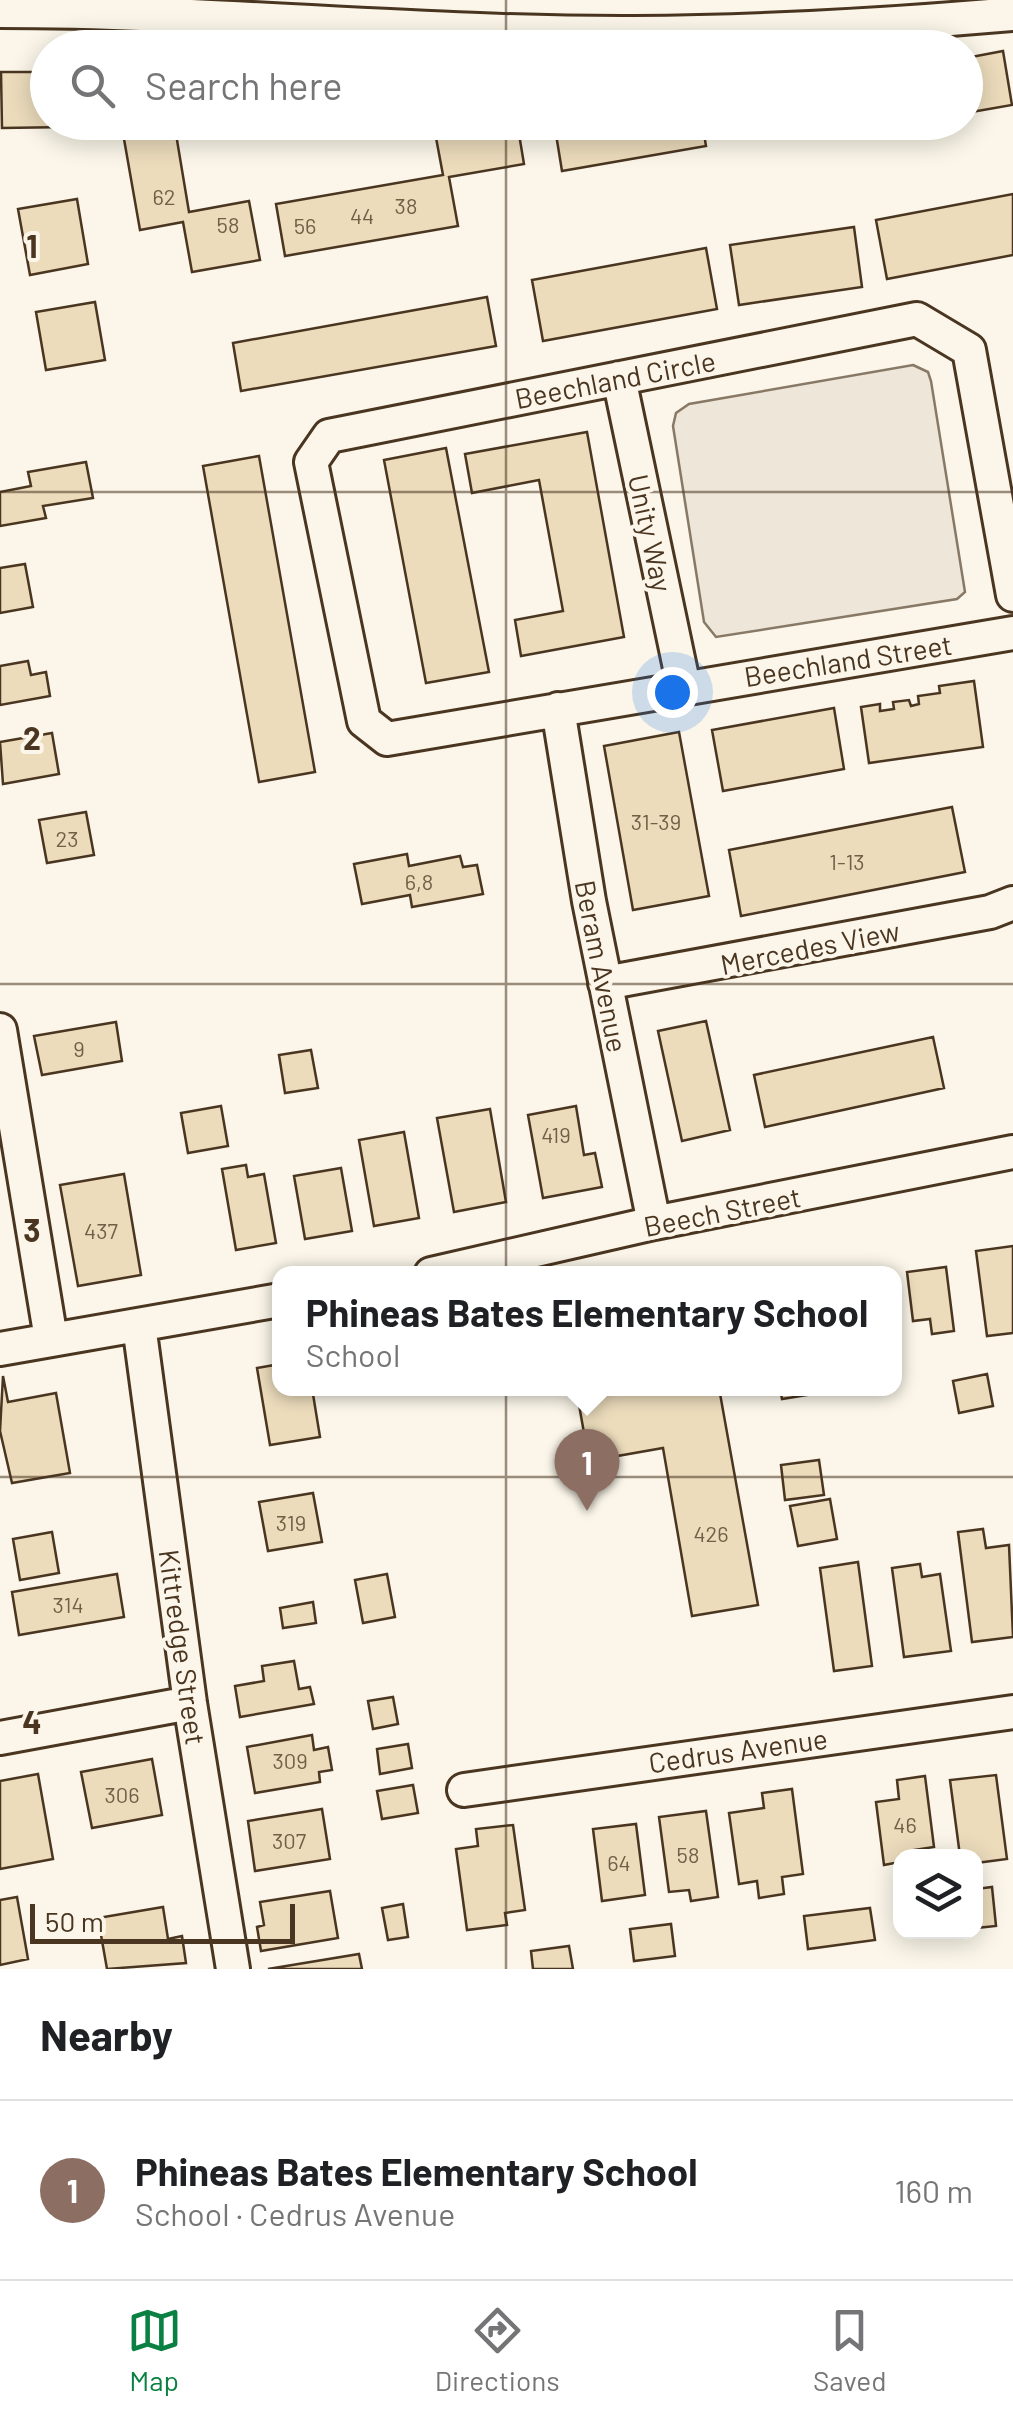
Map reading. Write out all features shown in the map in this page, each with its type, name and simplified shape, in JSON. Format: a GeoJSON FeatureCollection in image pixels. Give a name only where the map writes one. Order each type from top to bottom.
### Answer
{"type":"FeatureCollection","features":[{"type":"Feature","properties":{"kind":"street"},"geometry":{"type":"LineString","coordinates":[[0,11],[150,6],[418,27],[526,30]]}},
{"type":"Feature","properties":{"kind":"street"},"geometry":{"type":"LineString","coordinates":[[717,30],[912,23],[1013,14]]}},
{"type":"Feature","properties":{"kind":"street","name":"Beechland Circle"},"geometry":{"type":"LineString","coordinates":[[387,739],[364,721],[311,462],[329,436],[917,320],[969,350],[1013,595]]}},
{"type":"Feature","properties":{"kind":"street","name":"Unity Way"},"geometry":{"type":"LineString","coordinates":[[619,378],[684,687]]}},
{"type":"Feature","properties":{"kind":"street","name":"Beechland Street"},"geometry":{"type":"LineString","coordinates":[[387,739],[1013,633]]}},
{"type":"Feature","properties":{"kind":"street","name":"Beram Avenue"},"geometry":{"type":"LineString","coordinates":[[558,709],[605,983],[654,1222]]}},
{"type":"Feature","properties":{"kind":"street","name":"Mercedes View"},"geometry":{"type":"LineString","coordinates":[[605,983],[762,957],[1013,903]]}},
{"type":"Feature","properties":{"kind":"street"},"geometry":{"type":"LineString","coordinates":[[0,1030],[51,1340]]}},
{"type":"Feature","properties":{"kind":"street","name":"Beech Street"},"geometry":{"type":"LineString","coordinates":[[465,1266],[654,1222],[1013,1152]]}},
{"type":"Feature","properties":{"kind":"street"},"geometry":{"type":"LineString","coordinates":[[0,1349],[272,1301]]}},
{"type":"Feature","properties":{"kind":"street","name":"Kittredge Street"},"geometry":{"type":"LineString","coordinates":[[139,1325],[190,1703],[233,1969]]}},
{"type":"Feature","properties":{"kind":"street"},"geometry":{"type":"LineString","coordinates":[[0,1738],[190,1703]]}},
{"type":"Feature","properties":{"kind":"street","name":"Cedrus Avenue"},"geometry":{"type":"LineString","coordinates":[[464,1790],[1013,1712]]}},
{"type":"Feature","properties":{"kind":"shaded area"},"geometry":{"type":"Polygon","coordinates":[[[913,365],[928,372],[931,381],[965,592],[957,599],[716,637],[704,622],[673,426],[676,413],[689,404],[913,365]]]}},
{"type":"Feature","properties":{"kind":"building"},"geometry":{"type":"Polygon","coordinates":[[[1003,51],[1012,105],[983,110],[983,55],[1003,51]]]}},
{"type":"Feature","properties":{"kind":"building"},"geometry":{"type":"Polygon","coordinates":[[[1,72],[30,72],[30,128],[2,128],[1,72]]]}},
{"type":"Feature","properties":{"kind":"building"},"geometry":{"type":"Polygon","coordinates":[[[124,140],[177,140],[189,212],[249,201],[260,260],[192,272],[183,222],[140,230],[124,140]]]}},
{"type":"Feature","properties":{"kind":"building"},"geometry":{"type":"Polygon","coordinates":[[[436,140],[520,140],[524,164],[449,177],[458,226],[285,256],[276,204],[443,175],[436,140]]]}},
{"type":"Feature","properties":{"kind":"building"},"geometry":{"type":"Polygon","coordinates":[[[557,140],[705,140],[706,146],[562,171],[557,140]]]}},
{"type":"Feature","properties":{"kind":"building"},"geometry":{"type":"Polygon","coordinates":[[[1013,194],[1013,255],[887,279],[876,220],[1013,194]]]}},
{"type":"Feature","properties":{"kind":"building"},"geometry":{"type":"Polygon","coordinates":[[[77,199],[88,264],[30,275],[18,209],[77,199]]]}},
{"type":"Feature","properties":{"kind":"building"},"geometry":{"type":"Polygon","coordinates":[[[854,227],[862,287],[739,305],[730,245],[854,227]]]}},
{"type":"Feature","properties":{"kind":"building"},"geometry":{"type":"Polygon","coordinates":[[[706,248],[717,309],[543,341],[532,280],[706,248]]]}},
{"type":"Feature","properties":{"kind":"building"},"geometry":{"type":"Polygon","coordinates":[[[487,297],[496,346],[241,391],[233,343],[487,297]]]}},
{"type":"Feature","properties":{"kind":"building"},"geometry":{"type":"Polygon","coordinates":[[[95,302],[105,360],[46,370],[36,312],[95,302]]]}},
{"type":"Feature","properties":{"kind":"building"},"geometry":{"type":"Polygon","coordinates":[[[587,432],[624,637],[521,656],[515,620],[563,611],[539,480],[472,493],[465,454],[587,432]]]}},
{"type":"Feature","properties":{"kind":"building"},"geometry":{"type":"Polygon","coordinates":[[[446,448],[489,672],[426,683],[384,460],[446,448]]]}},
{"type":"Feature","properties":{"kind":"building"},"geometry":{"type":"Polygon","coordinates":[[[259,456],[315,772],[259,782],[203,466],[259,456]]]}},
{"type":"Feature","properties":{"kind":"building"},"geometry":{"type":"Polygon","coordinates":[[[86,462],[93,498],[43,506],[46,518],[0,526],[0,492],[31,486],[28,472],[86,462]]]}},
{"type":"Feature","properties":{"kind":"building"},"geometry":{"type":"Polygon","coordinates":[[[25,564],[33,607],[0,613],[0,568],[25,564]]]}},
{"type":"Feature","properties":{"kind":"building"},"geometry":{"type":"Polygon","coordinates":[[[28,661],[31,675],[46,672],[50,696],[0,705],[0,666],[28,661]]]}},
{"type":"Feature","properties":{"kind":"building"},"geometry":{"type":"Polygon","coordinates":[[[974,681],[983,747],[869,763],[861,707],[880,704],[880,711],[894,709],[893,702],[909,700],[911,706],[919,704],[918,696],[940,693],[939,686],[974,681]]]}},
{"type":"Feature","properties":{"kind":"building"},"geometry":{"type":"Polygon","coordinates":[[[834,708],[844,769],[723,791],[712,730],[834,708]]]}},
{"type":"Feature","properties":{"kind":"building"},"geometry":{"type":"Polygon","coordinates":[[[679,732],[709,896],[633,910],[604,746],[679,732]]]}},
{"type":"Feature","properties":{"kind":"building"},"geometry":{"type":"Polygon","coordinates":[[[52,733],[59,774],[3,784],[0,742],[52,733]]]}},
{"type":"Feature","properties":{"kind":"building"},"geometry":{"type":"Polygon","coordinates":[[[952,807],[965,872],[741,916],[729,850],[952,807]]]}},
{"type":"Feature","properties":{"kind":"building"},"geometry":{"type":"Polygon","coordinates":[[[86,812],[94,855],[47,863],[39,820],[86,812]]]}},
{"type":"Feature","properties":{"kind":"building"},"geometry":{"type":"Polygon","coordinates":[[[407,854],[409,866],[460,856],[463,867],[477,865],[483,894],[412,907],[410,895],[362,904],[354,864],[407,854]]]}},
{"type":"Feature","properties":{"kind":"building"},"geometry":{"type":"Polygon","coordinates":[[[706,1021],[730,1130],[682,1141],[658,1031],[706,1021]]]}},
{"type":"Feature","properties":{"kind":"building"},"geometry":{"type":"Polygon","coordinates":[[[116,1022],[122,1061],[42,1075],[34,1036],[116,1022]]]}},
{"type":"Feature","properties":{"kind":"building"},"geometry":{"type":"Polygon","coordinates":[[[933,1037],[944,1088],[765,1127],[754,1075],[933,1037]]]}},
{"type":"Feature","properties":{"kind":"building"},"geometry":{"type":"Polygon","coordinates":[[[311,1050],[318,1088],[285,1093],[279,1055],[311,1050]]]}},
{"type":"Feature","properties":{"kind":"building"},"geometry":{"type":"Polygon","coordinates":[[[221,1106],[228,1146],[188,1153],[181,1113],[221,1106]]]}},
{"type":"Feature","properties":{"kind":"building"},"geometry":{"type":"Polygon","coordinates":[[[576,1106],[584,1155],[595,1153],[602,1187],[543,1198],[528,1115],[576,1106]]]}},
{"type":"Feature","properties":{"kind":"building"},"geometry":{"type":"Polygon","coordinates":[[[490,1109],[506,1202],[454,1212],[437,1118],[490,1109]]]}},
{"type":"Feature","properties":{"kind":"building"},"geometry":{"type":"Polygon","coordinates":[[[404,1132],[419,1218],[374,1226],[359,1140],[404,1132]]]}},
{"type":"Feature","properties":{"kind":"building"},"geometry":{"type":"Polygon","coordinates":[[[246,1165],[248,1177],[264,1174],[276,1243],[236,1250],[222,1169],[246,1165]]]}},
{"type":"Feature","properties":{"kind":"building"},"geometry":{"type":"Polygon","coordinates":[[[341,1168],[352,1231],[305,1239],[294,1176],[341,1168]]]}},
{"type":"Feature","properties":{"kind":"building"},"geometry":{"type":"Polygon","coordinates":[[[124,1174],[141,1275],[78,1286],[60,1185],[124,1174]]]}},
{"type":"Feature","properties":{"kind":"building"},"geometry":{"type":"Polygon","coordinates":[[[1013,1246],[1013,1333],[987,1336],[976,1251],[1013,1246]]]}},
{"type":"Feature","properties":{"kind":"building"},"geometry":{"type":"Polygon","coordinates":[[[946,1267],[954,1331],[932,1334],[930,1319],[913,1321],[907,1272],[946,1267]]]}},
{"type":"Feature","properties":{"kind":"building"},"geometry":{"type":"Polygon","coordinates":[[[272,1365],[272,1396],[313,1396],[320,1437],[270,1445],[257,1368],[272,1365]]]}},
{"type":"Feature","properties":{"kind":"building"},"geometry":{"type":"Polygon","coordinates":[[[987,1374],[993,1406],[959,1413],[953,1381],[987,1374]]]}},
{"type":"Feature","properties":{"kind":"building"},"geometry":{"type":"Polygon","coordinates":[[[3,1376],[8,1402],[56,1393],[70,1473],[12,1483],[0,1431],[3,1376]]]}},
{"type":"Feature","properties":{"kind":"building"},"geometry":{"type":"Polygon","coordinates":[[[577,1396],[720,1396],[758,1605],[692,1616],[663,1448],[589,1461],[577,1396]]]}},
{"type":"Feature","properties":{"kind":"building"},"geometry":{"type":"Polygon","coordinates":[[[819,1460],[824,1495],[785,1500],[781,1465],[819,1460]]]}},
{"type":"Feature","properties":{"kind":"building"},"geometry":{"type":"Polygon","coordinates":[[[313,1493],[322,1542],[268,1551],[259,1502],[313,1493]]]}},
{"type":"Feature","properties":{"kind":"building"},"geometry":{"type":"Polygon","coordinates":[[[830,1499],[837,1539],[798,1546],[790,1506],[830,1499]]]}},
{"type":"Feature","properties":{"kind":"building"},"geometry":{"type":"Polygon","coordinates":[[[983,1529],[986,1548],[1009,1545],[1013,1637],[972,1642],[958,1532],[983,1529]]]}},
{"type":"Feature","properties":{"kind":"building"},"geometry":{"type":"Polygon","coordinates":[[[52,1532],[59,1573],[20,1580],[13,1539],[52,1532]]]}},
{"type":"Feature","properties":{"kind":"building"},"geometry":{"type":"Polygon","coordinates":[[[858,1562],[872,1666],[834,1671],[820,1568],[858,1562]]]}},
{"type":"Feature","properties":{"kind":"building"},"geometry":{"type":"Polygon","coordinates":[[[920,1564],[922,1577],[940,1574],[951,1651],[904,1657],[892,1568],[920,1564]]]}},
{"type":"Feature","properties":{"kind":"building"},"geometry":{"type":"Polygon","coordinates":[[[117,1574],[124,1617],[19,1635],[12,1592],[117,1574]]]}},
{"type":"Feature","properties":{"kind":"building"},"geometry":{"type":"Polygon","coordinates":[[[387,1574],[395,1617],[363,1623],[355,1580],[387,1574]]]}},
{"type":"Feature","properties":{"kind":"building"},"geometry":{"type":"Polygon","coordinates":[[[313,1602],[316,1623],[283,1628],[280,1608],[313,1602]]]}},
{"type":"Feature","properties":{"kind":"building"},"geometry":{"type":"Polygon","coordinates":[[[294,1661],[299,1689],[310,1687],[314,1704],[240,1717],[235,1686],[264,1681],[262,1666],[294,1661]]]}},
{"type":"Feature","properties":{"kind":"building"},"geometry":{"type":"Polygon","coordinates":[[[393,1697],[398,1724],[373,1729],[368,1701],[393,1697]]]}},
{"type":"Feature","properties":{"kind":"building"},"geometry":{"type":"Polygon","coordinates":[[[312,1735],[314,1750],[328,1747],[332,1770],[319,1772],[320,1782],[255,1793],[247,1747],[312,1735]]]}},
{"type":"Feature","properties":{"kind":"building"},"geometry":{"type":"Polygon","coordinates":[[[408,1744],[412,1768],[380,1774],[377,1749],[408,1744]]]}},
{"type":"Feature","properties":{"kind":"building"},"geometry":{"type":"Polygon","coordinates":[[[152,1759],[162,1815],[92,1828],[81,1772],[152,1759]]]}},
{"type":"Feature","properties":{"kind":"building"},"geometry":{"type":"Polygon","coordinates":[[[38,1774],[53,1859],[0,1869],[0,1781],[38,1774]]]}},
{"type":"Feature","properties":{"kind":"building"},"geometry":{"type":"Polygon","coordinates":[[[996,1775],[1007,1859],[983,1862],[983,1849],[959,1849],[950,1780],[996,1775]]]}},
{"type":"Feature","properties":{"kind":"building"},"geometry":{"type":"Polygon","coordinates":[[[925,1776],[934,1847],[893,1849],[893,1863],[884,1865],[876,1802],[899,1799],[897,1780],[925,1776]]]}},
{"type":"Feature","properties":{"kind":"building"},"geometry":{"type":"Polygon","coordinates":[[[413,1785],[418,1813],[382,1819],[377,1791],[413,1785]]]}},
{"type":"Feature","properties":{"kind":"building"},"geometry":{"type":"Polygon","coordinates":[[[792,1789],[803,1874],[782,1877],[784,1894],[759,1898],[757,1881],[739,1884],[729,1813],[764,1808],[762,1793],[792,1789]]]}},
{"type":"Feature","properties":{"kind":"building"},"geometry":{"type":"Polygon","coordinates":[[[322,1809],[330,1859],[255,1871],[248,1821],[322,1809]]]}},
{"type":"Feature","properties":{"kind":"building"},"geometry":{"type":"Polygon","coordinates":[[[706,1811],[718,1897],[691,1901],[689,1890],[669,1892],[659,1817],[706,1811]]]}},
{"type":"Feature","properties":{"kind":"building"},"geometry":{"type":"Polygon","coordinates":[[[636,1824],[645,1895],[602,1901],[593,1829],[636,1824]]]}},
{"type":"Feature","properties":{"kind":"building"},"geometry":{"type":"Polygon","coordinates":[[[513,1825],[525,1910],[505,1913],[507,1925],[467,1930],[456,1849],[478,1846],[476,1829],[513,1825]]]}},
{"type":"Feature","properties":{"kind":"building"},"geometry":{"type":"Polygon","coordinates":[[[992,1887],[996,1926],[983,1927],[983,1888],[992,1887]]]}},
{"type":"Feature","properties":{"kind":"building"},"geometry":{"type":"Polygon","coordinates":[[[330,1891],[338,1938],[261,1951],[257,1927],[264,1925],[260,1902],[330,1891]]]}},
{"type":"Feature","properties":{"kind":"building"},"geometry":{"type":"Polygon","coordinates":[[[17,1897],[28,1959],[0,1965],[0,1900],[17,1897]]]}},
{"type":"Feature","properties":{"kind":"building"},"geometry":{"type":"Polygon","coordinates":[[[403,1904],[408,1937],[388,1940],[382,1908],[403,1904]]]}},
{"type":"Feature","properties":{"kind":"building"},"geometry":{"type":"Polygon","coordinates":[[[163,1907],[168,1939],[182,1936],[186,1963],[107,1969],[98,1918],[163,1907]]]}},
{"type":"Feature","properties":{"kind":"building"},"geometry":{"type":"Polygon","coordinates":[[[870,1908],[875,1940],[808,1949],[804,1916],[870,1908]]]}},
{"type":"Feature","properties":{"kind":"building"},"geometry":{"type":"Polygon","coordinates":[[[671,1924],[675,1956],[634,1961],[630,1929],[671,1924]]]}},
{"type":"Feature","properties":{"kind":"building"},"geometry":{"type":"Polygon","coordinates":[[[569,1946],[573,1969],[533,1969],[531,1951],[569,1946]]]}},
{"type":"Feature","properties":{"kind":"building"},"geometry":{"type":"Polygon","coordinates":[[[359,1954],[362,1969],[268,1969],[359,1954]]]}},
{"type":"Feature","properties":{"kind":"place","name":"Phineas Bates Elementary School"},"geometry":{"type":"Point","coordinates":[587,1511]}}]}
